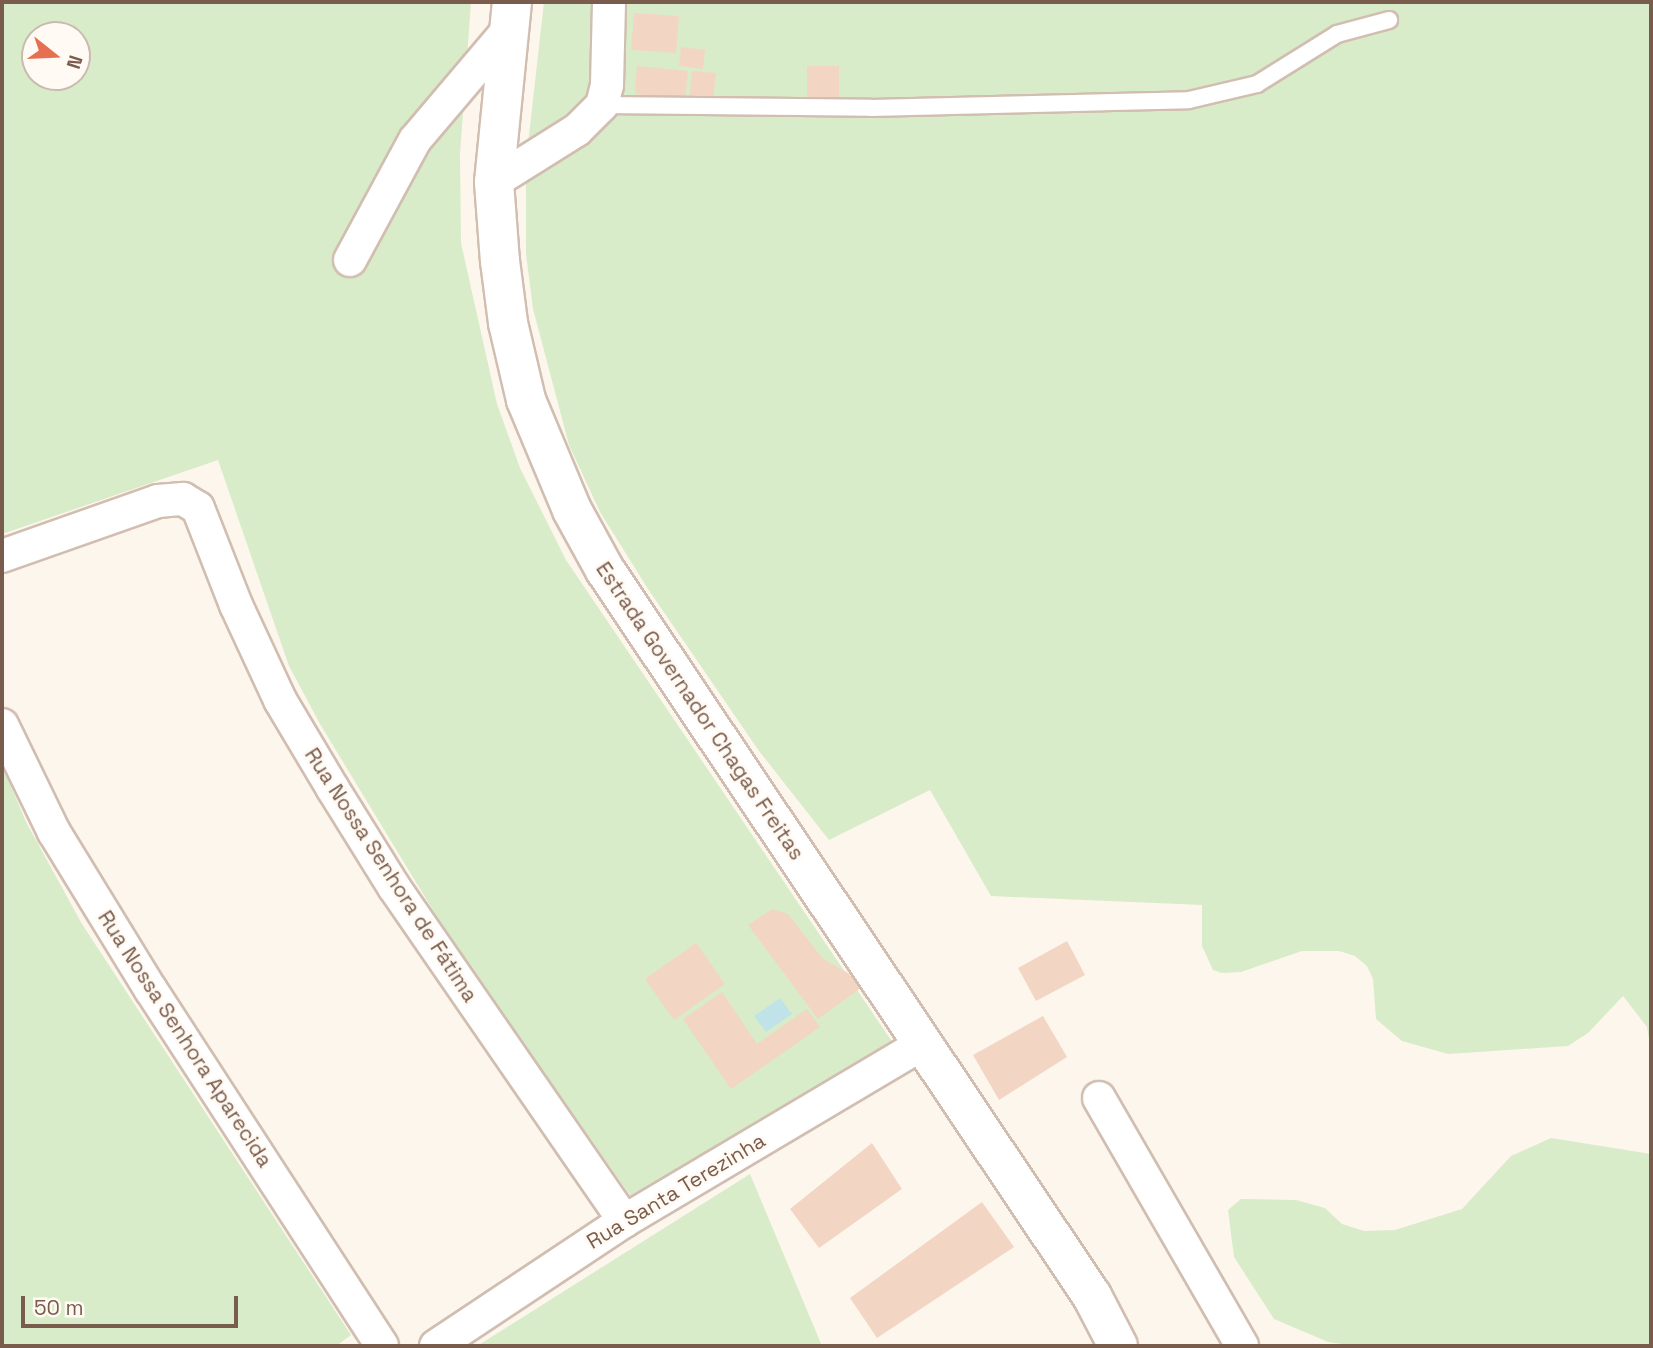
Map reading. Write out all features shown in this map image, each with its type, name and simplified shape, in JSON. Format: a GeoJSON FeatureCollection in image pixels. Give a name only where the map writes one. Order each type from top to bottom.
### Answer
{"type":"FeatureCollection","features":[{"type":"Feature","properties":{"kind":"main road","name":"Estrada Governador Chagas Freitas"},"geometry":{"type":"LineString","coordinates":[[510,15],[494,182],[508,323],[526,400],[572,510],[605,570],[1092,1296],[1118,1346]]}},
{"type":"Feature","properties":{"kind":"street"},"geometry":{"type":"LineString","coordinates":[[494,182],[577,130],[602,105],[609,2]]}},
{"type":"Feature","properties":{"kind":"street"},"geometry":{"type":"LineString","coordinates":[[350,260],[415,140],[510,15]]}},
{"type":"Feature","properties":{"kind":"street","name":"Rua Nossa Senhora de Fátima"},"geometry":{"type":"LineString","coordinates":[[2,556],[158,501],[183,499],[198,508],[236,605],[280,700],[326,778],[394,887],[624,1220]]}},
{"type":"Feature","properties":{"kind":"street","name":"Rua Nossa Senhora Aparecida"},"geometry":{"type":"LineString","coordinates":[[2,725],[54,832],[116,934],[382,1346]]}},
{"type":"Feature","properties":{"kind":"street","name":"Rua Santa Terezinha"},"geometry":{"type":"LineString","coordinates":[[436,1346],[624,1220],[922,1044]]}},
{"type":"Feature","properties":{"kind":"street"},"geometry":{"type":"LineString","coordinates":[[1099,1098],[1242,1346]]}},
{"type":"Feature","properties":{"kind":"lane"},"geometry":{"type":"LineString","coordinates":[[602,105],[871,108],[1189,100],[1257,84],[1337,34],[1390,20]]}},
{"type":"Feature","properties":{"kind":"green space"},"geometry":{"type":"Polygon","coordinates":[[[2,2],[471,2],[460,154],[461,243],[497,404],[520,468],[566,560],[895,1046],[634,1201],[451,940],[320,724],[289,666],[218,460],[2,534],[2,2]]]}},
{"type":"Feature","properties":{"kind":"green space"},"geometry":{"type":"Polygon","coordinates":[[[544,2],[1651,2],[1651,1051],[1647,1027],[1623,996],[1588,1033],[1568,1046],[1448,1054],[1402,1041],[1376,1019],[1373,979],[1367,966],[1355,956],[1339,951],[1302,951],[1241,972],[1222,973],[1213,970],[1202,946],[1202,905],[991,896],[930,790],[829,840],[759,751],[648,589],[600,512],[569,445],[533,309],[526,254],[526,162],[544,2]]]}},
{"type":"Feature","properties":{"kind":"green space"},"geometry":{"type":"Polygon","coordinates":[[[2,765],[26,822],[82,924],[351,1335],[336,1346],[2,1346],[2,765]]]}},
{"type":"Feature","properties":{"kind":"green space"},"geometry":{"type":"Polygon","coordinates":[[[1551,1138],[1651,1154],[1651,1346],[1356,1346],[1328,1342],[1274,1319],[1234,1257],[1228,1210],[1241,1199],[1296,1200],[1325,1208],[1342,1224],[1364,1231],[1395,1230],[1462,1209],[1511,1156],[1551,1138]]]}},
{"type":"Feature","properties":{"kind":"green space"},"geometry":{"type":"Polygon","coordinates":[[[750,1174],[822,1346],[477,1346],[750,1174]]]}},
{"type":"Feature","properties":{"kind":"water"},"geometry":{"type":"Polygon","coordinates":[[[780,998],[792,1014],[766,1032],[754,1016],[780,998]]]}},
{"type":"Feature","properties":{"kind":"building"},"geometry":{"type":"Polygon","coordinates":[[[634,13],[679,16],[676,53],[631,50],[634,13]]]}},
{"type":"Feature","properties":{"kind":"building"},"geometry":{"type":"Polygon","coordinates":[[[681,47],[705,50],[703,69],[679,66],[681,47]]]}},
{"type":"Feature","properties":{"kind":"building"},"geometry":{"type":"Polygon","coordinates":[[[637,66],[688,71],[685,99],[635,94],[637,66]]]}},
{"type":"Feature","properties":{"kind":"building"},"geometry":{"type":"Polygon","coordinates":[[[807,66],[839,66],[839,99],[807,98],[807,66]]]}},
{"type":"Feature","properties":{"kind":"building"},"geometry":{"type":"Polygon","coordinates":[[[692,71],[716,73],[713,100],[689,98],[692,71]]]}},
{"type":"Feature","properties":{"kind":"building"},"geometry":{"type":"Polygon","coordinates":[[[772,909],[788,914],[823,959],[848,973],[862,987],[818,1019],[748,925],[772,909]]]}},
{"type":"Feature","properties":{"kind":"building"},"geometry":{"type":"Polygon","coordinates":[[[1067,941],[1085,975],[1036,1001],[1018,968],[1067,941]]]}},
{"type":"Feature","properties":{"kind":"building"},"geometry":{"type":"Polygon","coordinates":[[[696,943],[725,984],[674,1020],[645,979],[696,943]]]}},
{"type":"Feature","properties":{"kind":"building"},"geometry":{"type":"Polygon","coordinates":[[[722,992],[757,1044],[807,1009],[820,1027],[731,1089],[683,1019],[722,992]]]}},
{"type":"Feature","properties":{"kind":"building"},"geometry":{"type":"Polygon","coordinates":[[[1043,1016],[1067,1057],[999,1100],[973,1055],[1043,1016]]]}},
{"type":"Feature","properties":{"kind":"building"},"geometry":{"type":"Polygon","coordinates":[[[872,1143],[902,1189],[819,1248],[790,1209],[872,1143]]]}},
{"type":"Feature","properties":{"kind":"building"},"geometry":{"type":"Polygon","coordinates":[[[982,1202],[1014,1247],[877,1338],[850,1298],[982,1202]]]}}]}
